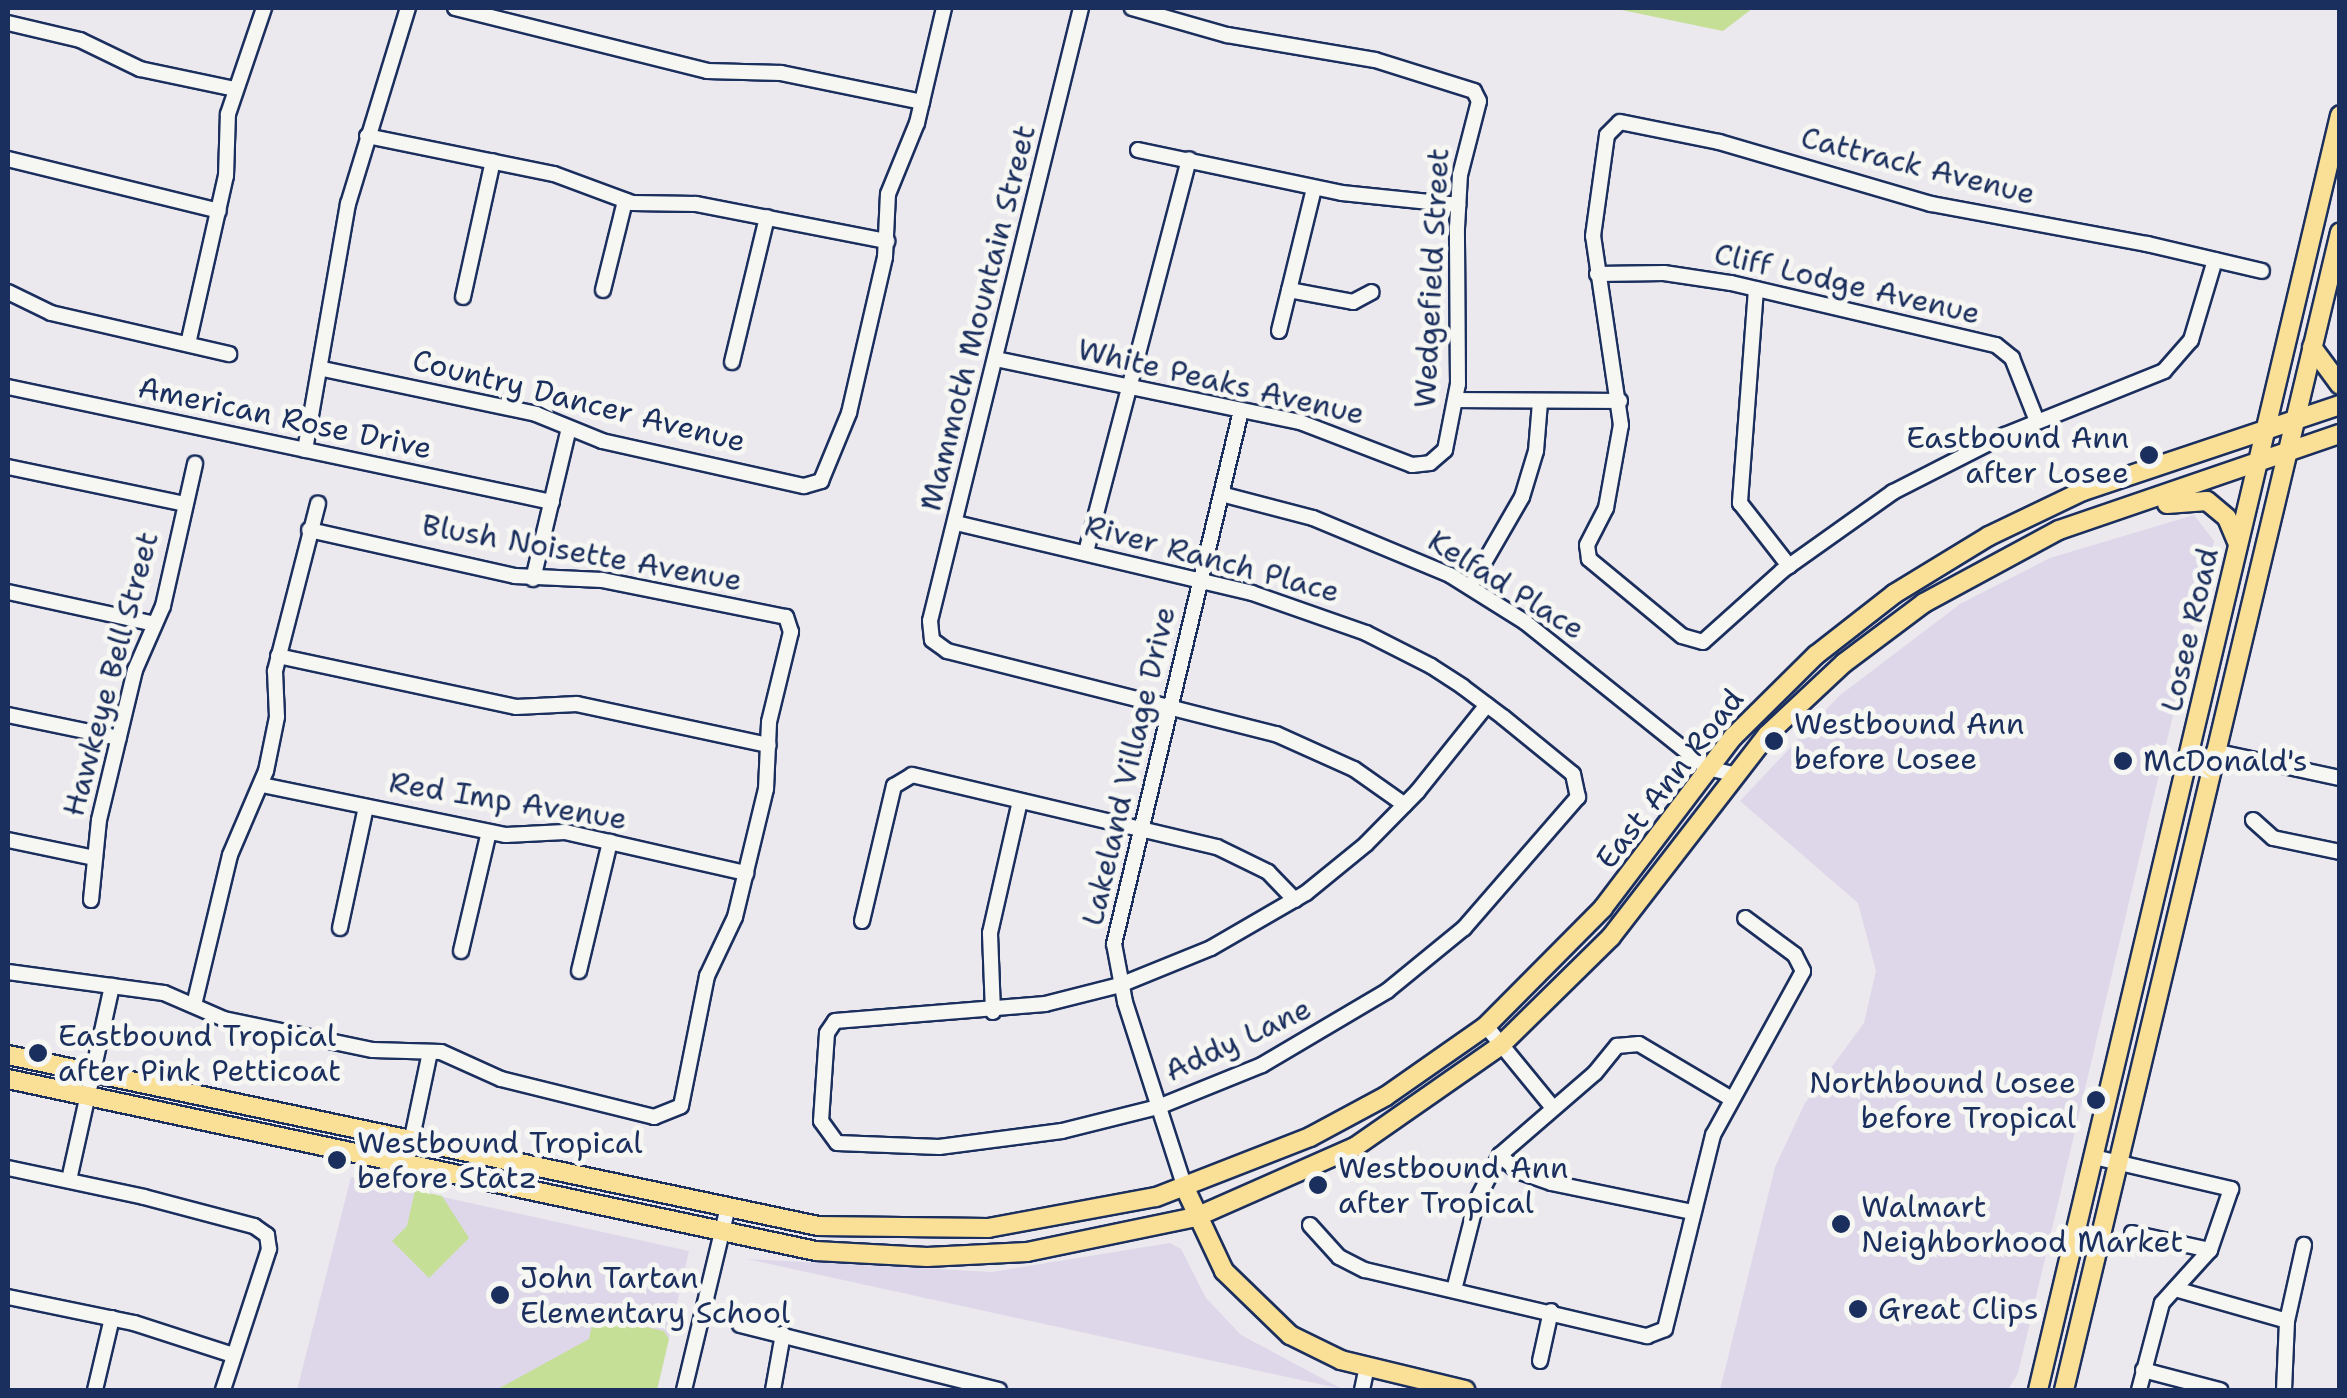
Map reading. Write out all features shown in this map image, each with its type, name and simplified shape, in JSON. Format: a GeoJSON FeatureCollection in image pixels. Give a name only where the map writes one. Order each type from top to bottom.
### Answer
{"type":"FeatureCollection","features":[{"type":"Feature","properties":{"kind":"main road","name":"Losee Road"},"geometry":{"type":"LineString","coordinates":[[2038,1390],[2340,115]]}},
{"type":"Feature","properties":{"kind":"main road","name":"Losee Road"},"geometry":{"type":"LineString","coordinates":[[2064,1390],[2340,232]]}},
{"type":"Feature","properties":{"kind":"main road"},"geometry":{"type":"LineString","coordinates":[[2312,347],[2340,384]]}},
{"type":"Feature","properties":{"kind":"main road","name":"East Ann Road"},"geometry":{"type":"LineString","coordinates":[[90,1085],[411,1142],[727,1212],[842,1229],[949,1231],[1032,1223],[1185,1188],[1270,1156],[1369,1106],[1486,1026],[1592,922],[1707,768],[1816,655],[1894,594],[1970,547],[2083,492],[2340,405]]}},
{"type":"Feature","properties":{"kind":"main road","name":"East Ann Road"},"geometry":{"type":"LineString","coordinates":[[90,1085],[406,1166],[722,1234],[844,1254],[948,1256],[1060,1247],[1196,1216],[1356,1147],[1501,1044],[1611,937],[1734,774],[1844,663],[1982,568],[2104,513],[2340,434]]}},
{"type":"Feature","properties":{"kind":"main road"},"geometry":{"type":"LineString","coordinates":[[2104,513],[2128,517],[2202,499],[2227,518],[2238,544]]}},
{"type":"Feature","properties":{"kind":"main road"},"geometry":{"type":"LineString","coordinates":[[1970,547],[1982,568]]}},
{"type":"Feature","properties":{"kind":"main road"},"geometry":{"type":"LineString","coordinates":[[2220,622],[2223,667],[2232,679]]}},
{"type":"Feature","properties":{"kind":"main road"},"geometry":{"type":"LineString","coordinates":[[2201,710],[2204,744],[2214,751]]}},
{"type":"Feature","properties":{"kind":"main road"},"geometry":{"type":"LineString","coordinates":[[8,1055],[90,1085]]}},
{"type":"Feature","properties":{"kind":"main road"},"geometry":{"type":"LineString","coordinates":[[8,1079],[90,1085]]}},
{"type":"Feature","properties":{"kind":"main road"},"geometry":{"type":"LineString","coordinates":[[1185,1188],[1224,1271],[1254,1306],[1308,1345],[1367,1367],[1465,1390]]}},
{"type":"Feature","properties":{"kind":"street"},"geometry":{"type":"LineString","coordinates":[[188,344],[218,211],[235,89],[264,8]]}},
{"type":"Feature","properties":{"kind":"street"},"geometry":{"type":"LineString","coordinates":[[305,450],[323,368],[325,311],[367,136],[388,88],[408,8]]}},
{"type":"Feature","properties":{"kind":"street"},"geometry":{"type":"LineString","coordinates":[[454,8],[706,71],[781,73],[922,102]]}},
{"type":"Feature","properties":{"kind":"street"},"geometry":{"type":"LineString","coordinates":[[367,136],[554,174],[624,202],[677,202],[887,241],[888,194],[922,102],[944,8]]}},
{"type":"Feature","properties":{"kind":"street","name":"Mammoth Mountain Street"},"geometry":{"type":"LineString","coordinates":[[1081,8],[928,627],[932,640],[946,652],[1173,704]]}},
{"type":"Feature","properties":{"kind":"street","name":"Wedgefield Street"},"geometry":{"type":"LineString","coordinates":[[1132,8],[1227,36],[1375,60],[1474,91],[1479,101],[1458,205],[1456,400],[1445,450],[1430,464]]}},
{"type":"Feature","properties":{"kind":"street"},"geometry":{"type":"LineString","coordinates":[[8,23],[80,40],[140,69],[235,89]]}},
{"type":"Feature","properties":{"kind":"street","name":"Cattrack Avenue"},"geometry":{"type":"LineString","coordinates":[[1598,274],[1596,193],[1607,135],[1620,122],[1719,142],[1931,204],[2262,270]]}},
{"type":"Feature","properties":{"kind":"street"},"geometry":{"type":"LineString","coordinates":[[1138,150],[1314,188],[1458,205]]}},
{"type":"Feature","properties":{"kind":"street"},"geometry":{"type":"LineString","coordinates":[[1086,552],[1132,389],[1188,159]]}},
{"type":"Feature","properties":{"kind":"street"},"geometry":{"type":"LineString","coordinates":[[8,160],[218,211]]}},
{"type":"Feature","properties":{"kind":"street"},"geometry":{"type":"LineString","coordinates":[[463,298],[494,162]]}},
{"type":"Feature","properties":{"kind":"street"},"geometry":{"type":"LineString","coordinates":[[1279,331],[1314,188]]}},
{"type":"Feature","properties":{"kind":"street"},"geometry":{"type":"LineString","coordinates":[[603,290],[624,202]]}},
{"type":"Feature","properties":{"kind":"street"},"geometry":{"type":"LineString","coordinates":[[732,362],[767,217]]}},
{"type":"Feature","properties":{"kind":"street","name":"Country Dancer Avenue"},"geometry":{"type":"LineString","coordinates":[[323,368],[570,428],[602,441],[804,486],[821,482],[849,413],[887,241]]}},
{"type":"Feature","properties":{"kind":"street"},"geometry":{"type":"LineString","coordinates":[[1598,274],[1620,401],[1616,468],[1587,553],[1696,644],[1789,566],[1904,486],[2037,421],[2144,381],[2178,360],[2198,325],[2215,260]]}},
{"type":"Feature","properties":{"kind":"street","name":"Cliff Lodge Avenue"},"geometry":{"type":"LineString","coordinates":[[1598,274],[1664,273],[1756,288],[1996,345],[2012,358],[2037,421]]}},
{"type":"Feature","properties":{"kind":"street"},"geometry":{"type":"LineString","coordinates":[[1756,288],[1740,503],[1789,566]]}},
{"type":"Feature","properties":{"kind":"street"},"geometry":{"type":"LineString","coordinates":[[1289,290],[1353,302],[1372,292]]}},
{"type":"Feature","properties":{"kind":"street"},"geometry":{"type":"LineString","coordinates":[[8,292],[51,312],[229,354]]}},
{"type":"Feature","properties":{"kind":"street","name":"White Peaks Avenue"},"geometry":{"type":"LineString","coordinates":[[996,358],[1340,434],[1412,465],[1430,464]]}},
{"type":"Feature","properties":{"kind":"street","name":"American Rose Drive"},"geometry":{"type":"LineString","coordinates":[[8,387],[552,502]]}},
{"type":"Feature","properties":{"kind":"street"},"geometry":{"type":"LineString","coordinates":[[1456,400],[1620,401]]}},
{"type":"Feature","properties":{"kind":"street"},"geometry":{"type":"LineString","coordinates":[[1470,588],[1522,497],[1536,451],[1540,402]]}},
{"type":"Feature","properties":{"kind":"street","name":"Lakeland Village Drive"},"geometry":{"type":"LineString","coordinates":[[1185,1188],[1120,986],[1114,944],[1241,411]]}},
{"type":"Feature","properties":{"kind":"street"},"geometry":{"type":"LineString","coordinates":[[533,579],[570,428]]}},
{"type":"Feature","properties":{"kind":"street","name":"Hawkeye Bell Street"},"geometry":{"type":"LineString","coordinates":[[91,900],[95,858],[135,670],[156,624],[196,464]]}},
{"type":"Feature","properties":{"kind":"street"},"geometry":{"type":"LineString","coordinates":[[8,467],[186,504]]}},
{"type":"Feature","properties":{"kind":"street","name":"Kelfad Place"},"geometry":{"type":"LineString","coordinates":[[1221,494],[1370,539],[1470,588],[1525,622],[1707,768],[1734,774]]}},
{"type":"Feature","properties":{"kind":"street"},"geometry":{"type":"LineString","coordinates":[[194,1005],[230,854],[262,785],[277,717],[278,656],[318,503]]}},
{"type":"Feature","properties":{"kind":"street","name":"River Ranch Place"},"geometry":{"type":"LineString","coordinates":[[956,522],[1201,581],[1366,633],[1487,705],[1572,774],[1578,790]]}},
{"type":"Feature","properties":{"kind":"street","name":"Blush Noisette Avenue"},"geometry":{"type":"LineString","coordinates":[[309,530],[533,579],[602,580],[786,616],[791,632],[768,746]]}},
{"type":"Feature","properties":{"kind":"street"},"geometry":{"type":"LineString","coordinates":[[8,592],[156,624]]}},
{"type":"Feature","properties":{"kind":"street"},"geometry":{"type":"LineString","coordinates":[[8,972],[112,986],[194,1005],[224,1019],[373,1050],[430,1052],[501,1079],[654,1117],[670,1115],[681,1106],[708,976],[735,917],[746,874],[766,789],[768,746],[577,704],[516,707],[278,656]]}},
{"type":"Feature","properties":{"kind":"street"},"geometry":{"type":"LineString","coordinates":[[1173,704],[1302,743],[1354,768],[1406,805]]}},
{"type":"Feature","properties":{"kind":"street"},"geometry":{"type":"LineString","coordinates":[[1020,801],[992,921],[993,1012],[1120,986],[1211,948],[1295,900],[1406,805],[1487,705]]}},
{"type":"Feature","properties":{"kind":"street"},"geometry":{"type":"LineString","coordinates":[[8,716],[119,738]]}},
{"type":"Feature","properties":{"kind":"street"},"geometry":{"type":"LineString","coordinates":[[2214,751],[2340,778]]}},
{"type":"Feature","properties":{"kind":"street"},"geometry":{"type":"LineString","coordinates":[[862,921],[894,786],[904,777],[1144,830],[1250,860],[1295,900]]}},
{"type":"Feature","properties":{"kind":"street","name":"Red Imp Avenue"},"geometry":{"type":"LineString","coordinates":[[262,785],[489,832],[565,832],[746,874]]}},
{"type":"Feature","properties":{"kind":"street","name":"Addy Lane"},"geometry":{"type":"LineString","coordinates":[[993,1012],[835,1020],[827,1033],[821,1120],[828,1137],[853,1146],[939,1147],[1062,1131],[1158,1107],[1262,1065],[1387,990],[1492,901],[1574,806],[1578,790]]}},
{"type":"Feature","properties":{"kind":"street"},"geometry":{"type":"LineString","coordinates":[[340,928],[366,807]]}},
{"type":"Feature","properties":{"kind":"street"},"geometry":{"type":"LineString","coordinates":[[2253,820],[2273,838],[2340,852]]}},
{"type":"Feature","properties":{"kind":"street"},"geometry":{"type":"LineString","coordinates":[[462,951],[489,832]]}},
{"type":"Feature","properties":{"kind":"street"},"geometry":{"type":"LineString","coordinates":[[8,840],[95,858]]}},
{"type":"Feature","properties":{"kind":"street"},"geometry":{"type":"LineString","coordinates":[[578,972],[610,842]]}},
{"type":"Feature","properties":{"kind":"street"},"geometry":{"type":"LineString","coordinates":[[1310,1224],[1350,1264],[1652,1335],[1669,1320],[1692,1212],[1730,1098],[1803,971],[1795,954],[1745,918]]}},
{"type":"Feature","properties":{"kind":"street"},"geometry":{"type":"LineString","coordinates":[[69,1180],[112,986]]}},
{"type":"Feature","properties":{"kind":"street"},"geometry":{"type":"LineString","coordinates":[[1486,1026],[1553,1108]]}},
{"type":"Feature","properties":{"kind":"street"},"geometry":{"type":"LineString","coordinates":[[1454,1290],[1477,1200],[1500,1155],[1616,1046],[1632,1043],[1730,1098]]}},
{"type":"Feature","properties":{"kind":"street"},"geometry":{"type":"LineString","coordinates":[[406,1166],[430,1052]]}},
{"type":"Feature","properties":{"kind":"street"},"geometry":{"type":"LineString","coordinates":[[1500,1155],[1518,1171],[1552,1183],[1692,1212]]}},
{"type":"Feature","properties":{"kind":"street"},"geometry":{"type":"LineString","coordinates":[[2094,1157],[2230,1189],[2210,1250],[2162,1303],[2139,1390]]}},
{"type":"Feature","properties":{"kind":"street"},"geometry":{"type":"LineString","coordinates":[[8,1168],[254,1226],[267,1235],[269,1249],[222,1390]]}},
{"type":"Feature","properties":{"kind":"street"},"geometry":{"type":"LineString","coordinates":[[684,1390],[727,1212]]}},
{"type":"Feature","properties":{"kind":"street"},"geometry":{"type":"LineString","coordinates":[[2132,1232],[2210,1250]]}},
{"type":"Feature","properties":{"kind":"street"},"geometry":{"type":"LineString","coordinates":[[2284,1390],[2287,1321],[2304,1245]]}},
{"type":"Feature","properties":{"kind":"street"},"geometry":{"type":"LineString","coordinates":[[2175,1289],[2287,1321]]}},
{"type":"Feature","properties":{"kind":"street"},"geometry":{"type":"LineString","coordinates":[[8,1297],[112,1318],[233,1354]]}},
{"type":"Feature","properties":{"kind":"street"},"geometry":{"type":"LineString","coordinates":[[1540,1361],[1552,1312]]}},
{"type":"Feature","properties":{"kind":"street"},"geometry":{"type":"LineString","coordinates":[[95,1390],[112,1318]]}},
{"type":"Feature","properties":{"kind":"street"},"geometry":{"type":"LineString","coordinates":[[740,1325],[999,1390]]}},
{"type":"Feature","properties":{"kind":"street"},"geometry":{"type":"LineString","coordinates":[[773,1390],[782,1334]]}},
{"type":"Feature","properties":{"kind":"street"},"geometry":{"type":"LineString","coordinates":[[1362,1390],[1367,1367]]}},
{"type":"Feature","properties":{"kind":"street"},"geometry":{"type":"LineString","coordinates":[[2143,1370],[2220,1390]]}},
{"type":"Feature","properties":{"kind":"shaded area"},"geometry":{"type":"Polygon","coordinates":[[[2194,515],[2214,541],[2018,1373],[2008,1390],[1720,1390],[1775,1167],[1805,1103],[1864,1023],[1876,971],[1858,903],[1740,801],[1839,696],[1960,604],[2050,558],[2194,515]]]}},
{"type":"Feature","properties":{"kind":"shaded area","name":"John Tartan Elementary School"},"geometry":{"type":"Polygon","coordinates":[[[351,1177],[689,1251],[657,1390],[297,1390],[351,1177]]]}},
{"type":"Feature","properties":{"kind":"shaded area"},"geometry":{"type":"Polygon","coordinates":[[[1170,1243],[1181,1249],[1206,1298],[1241,1335],[1342,1389],[747,1259],[992,1272],[1170,1243]]]}},
{"type":"Feature","properties":{"kind":"green space"},"geometry":{"type":"Polygon","coordinates":[[[1612,8],[1753,8],[1723,31],[1612,8]]]}},
{"type":"Feature","properties":{"kind":"green space"},"geometry":{"type":"Polygon","coordinates":[[[415,1190],[442,1196],[469,1238],[429,1278],[392,1241],[407,1226],[415,1190]]]}},
{"type":"Feature","properties":{"kind":"green space"},"geometry":{"type":"Polygon","coordinates":[[[594,1316],[664,1331],[669,1339],[657,1390],[496,1390],[589,1339],[594,1316]]]}},
{"type":"Feature","properties":{"kind":"place","name":"Eastbound Ann after Losee"},"geometry":{"type":"Point","coordinates":[2149,455]}},
{"type":"Feature","properties":{"kind":"place","name":"Westbound Ann before Losee"},"geometry":{"type":"Point","coordinates":[1774,741]}},
{"type":"Feature","properties":{"kind":"place","name":"McDonald's"},"geometry":{"type":"Point","coordinates":[2123,761]}},
{"type":"Feature","properties":{"kind":"place","name":"Eastbound Tropical after Pink Petticoat"},"geometry":{"type":"Point","coordinates":[38,1053]}},
{"type":"Feature","properties":{"kind":"place","name":"Northbound Losee before Tropical"},"geometry":{"type":"Point","coordinates":[2096,1100]}},
{"type":"Feature","properties":{"kind":"place","name":"Westbound Tropical before Statz"},"geometry":{"type":"Point","coordinates":[337,1160]}},
{"type":"Feature","properties":{"kind":"place","name":"Westbound Ann after Tropical"},"geometry":{"type":"Point","coordinates":[1318,1185]}},
{"type":"Feature","properties":{"kind":"place","name":"Walmart Neighborhood Market"},"geometry":{"type":"Point","coordinates":[1841,1224]}},
{"type":"Feature","properties":{"kind":"place","name":"John Tartan Elementary School"},"geometry":{"type":"Point","coordinates":[500,1295]}},
{"type":"Feature","properties":{"kind":"place","name":"Great Clips"},"geometry":{"type":"Point","coordinates":[1858,1309]}}]}
